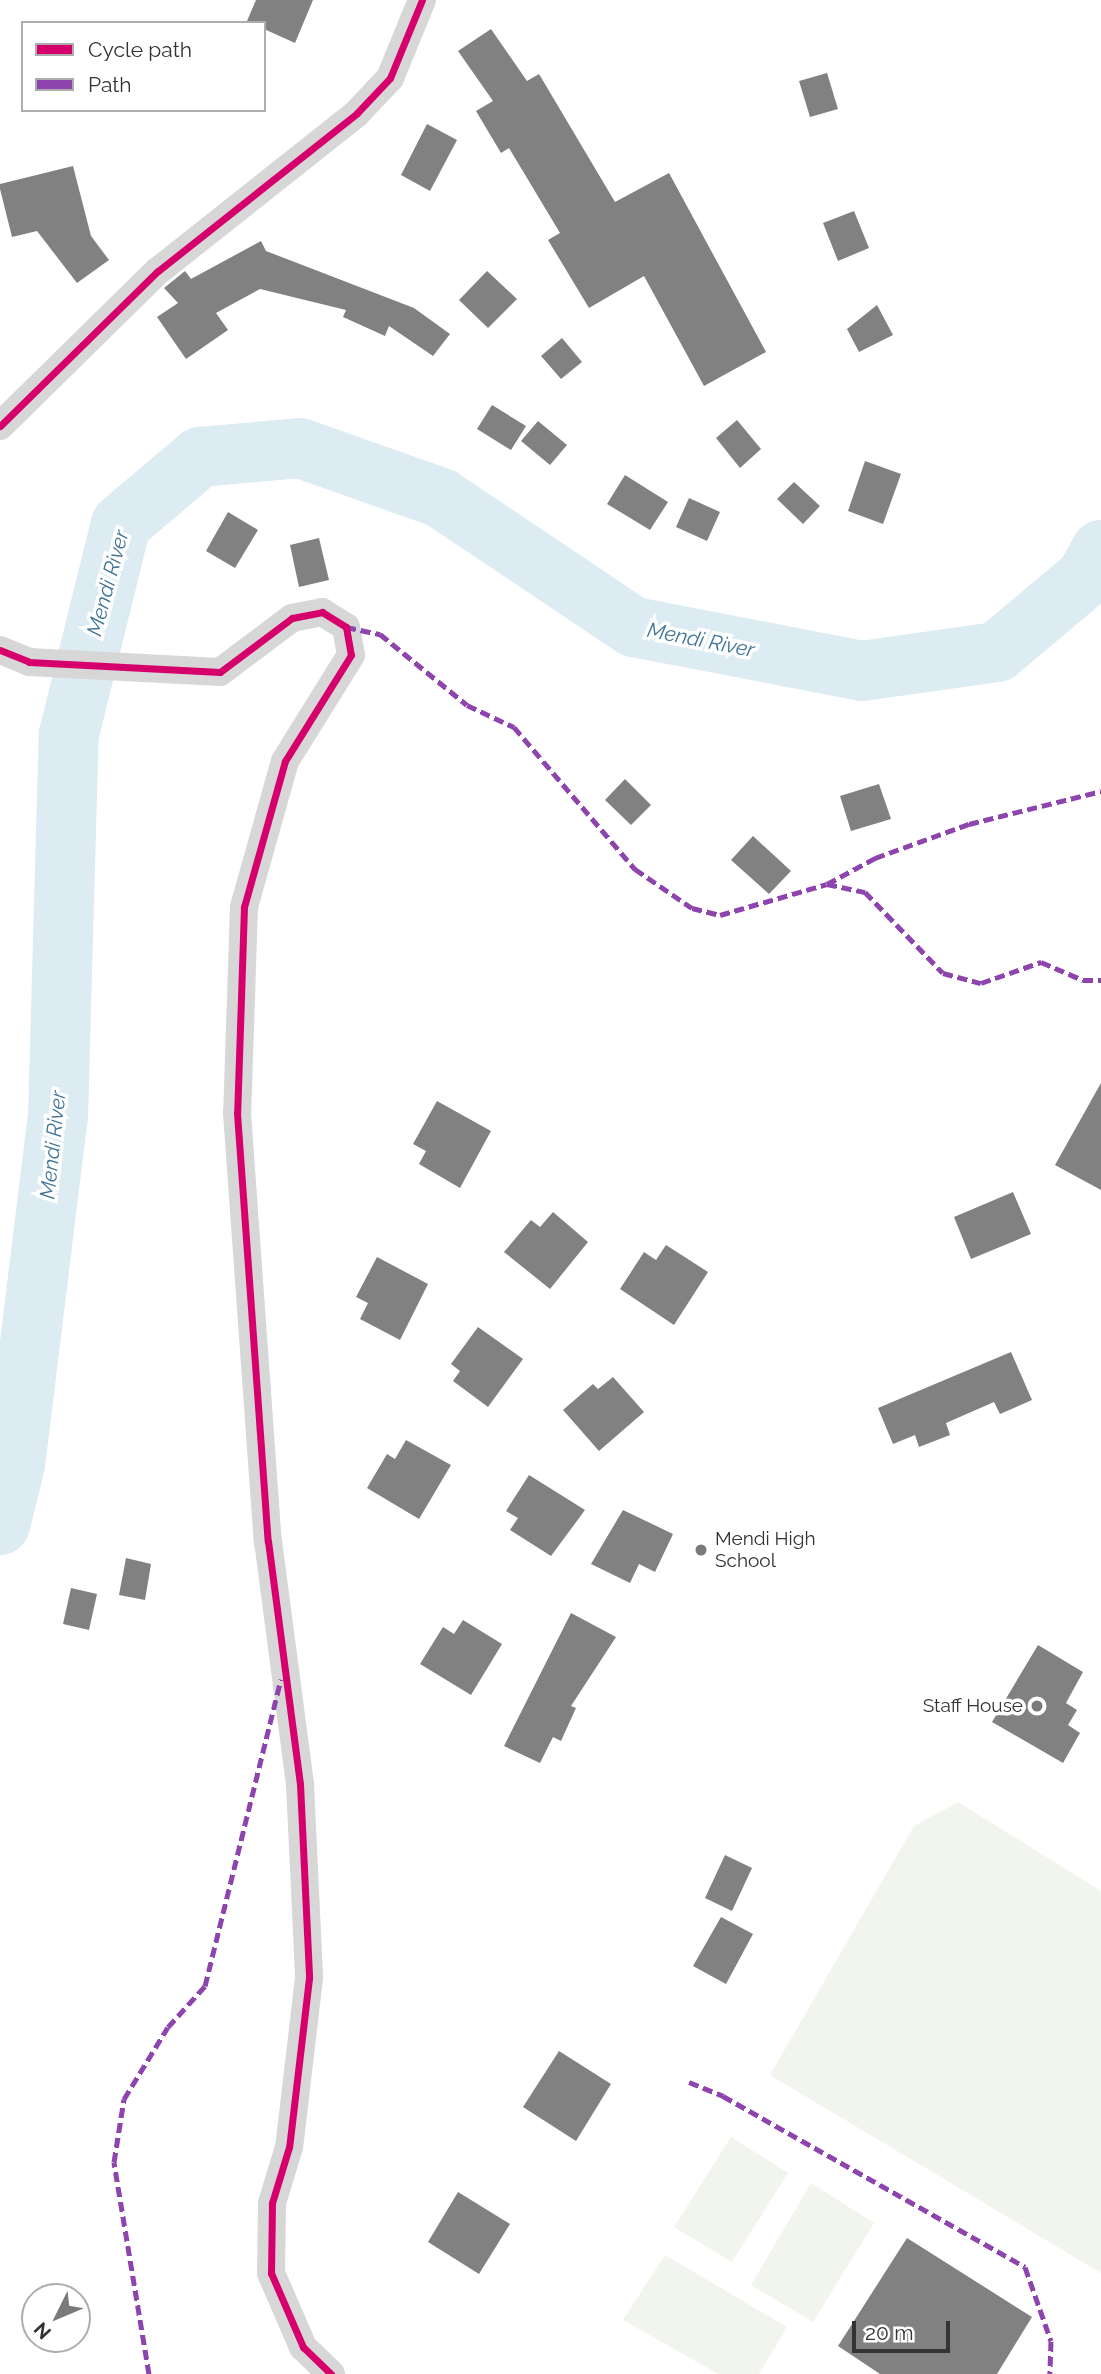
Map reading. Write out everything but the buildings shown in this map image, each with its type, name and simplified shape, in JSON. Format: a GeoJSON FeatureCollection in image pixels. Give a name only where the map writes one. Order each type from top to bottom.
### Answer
{"type":"FeatureCollection","features":[{"type":"Feature","properties":{"kind":"street"},"geometry":{"type":"LineString","coordinates":[[0,426],[158,271],[357,113],[390,78],[422,0]]}},
{"type":"Feature","properties":{"kind":"street"},"geometry":{"type":"LineString","coordinates":[[0,650],[29,662],[220,671],[292,618],[322,612],[346,627],[351,655],[302,724],[263,830],[244,907],[237,1113],[268,1541],[300,1784],[309,1978],[289,2147],[272,2203],[271,2273],[303,2347],[331,2374]]}},
{"type":"Feature","properties":{"kind":"shaded area"},"geometry":{"type":"Polygon","coordinates":[[[958,1802],[1101,1891],[1101,2273],[770,2075],[914,1826],[958,1802]]]}},
{"type":"Feature","properties":{"kind":"shaded area"},"geometry":{"type":"Polygon","coordinates":[[[731,2137],[788,2173],[732,2262],[674,2227],[731,2137]]]}},
{"type":"Feature","properties":{"kind":"shaded area"},"geometry":{"type":"Polygon","coordinates":[[[811,2183],[874,2223],[813,2322],[751,2285],[811,2183]]]}},
{"type":"Feature","properties":{"kind":"shaded area"},"geometry":{"type":"Polygon","coordinates":[[[665,2255],[787,2327],[759,2374],[718,2374],[623,2320],[665,2255]]]}},
{"type":"Feature","properties":{"kind":"waterway","name":"Mendi River"},"geometry":{"type":"LineString","coordinates":[[0,1525],[15,1465],[58,1117],[69,734],[121,524],[200,457],[300,448],[441,498],[634,627],[862,671],[997,652],[1086,577],[1101,550]]}},
{"type":"Feature","properties":{"kind":"marked path"},"geometry":{"type":"LineString","coordinates":[[346,627],[380,634],[467,705],[514,727],[635,869],[692,908],[720,915],[827,884],[875,858],[969,824],[1101,791]]}},
{"type":"Feature","properties":{"kind":"marked path"},"geometry":{"type":"LineString","coordinates":[[827,884],[865,892],[943,973],[981,983],[1041,962],[1083,980],[1101,980]]}},
{"type":"Feature","properties":{"kind":"marked path"},"geometry":{"type":"LineString","coordinates":[[149,2374],[114,2162],[124,2099],[168,2027],[205,1986],[281,1679]]}},
{"type":"Feature","properties":{"kind":"marked path"},"geometry":{"type":"LineString","coordinates":[[689,2082],[723,2096],[1025,2267],[1051,2341],[1050,2374]]}},
{"type":"Feature","properties":{"kind":"cycle path"},"geometry":{"type":"LineString","coordinates":[[0,426],[158,271],[357,113],[390,78],[422,0]]}},
{"type":"Feature","properties":{"kind":"cycle path"},"geometry":{"type":"LineString","coordinates":[[0,650],[29,662],[220,672],[292,618],[322,612],[346,627],[351,655],[285,761],[244,907],[237,1113],[268,1541],[300,1784],[309,1978],[289,2147],[272,2203],[271,2273],[303,2347],[331,2374]]}},
{"type":"Feature","properties":{"kind":"place","name":"Mendi High School"},"geometry":{"type":"Point","coordinates":[701,1550]}},
{"type":"Feature","properties":{"kind":"place","name":"Staff House"},"geometry":{"type":"Point","coordinates":[1037,1706]}}]}
